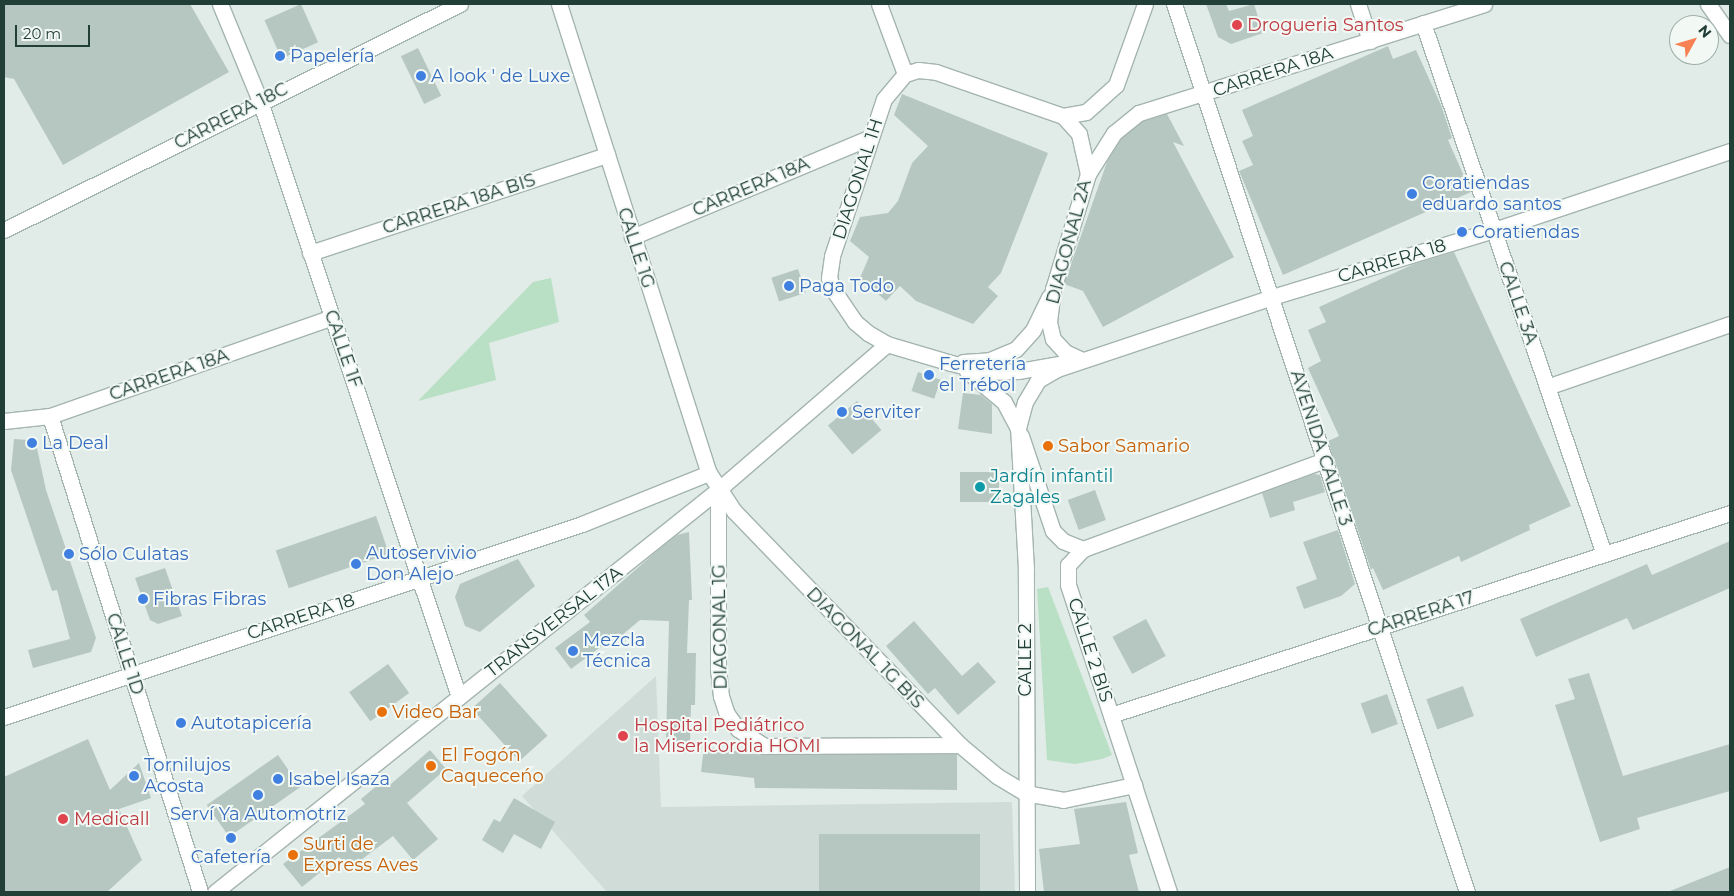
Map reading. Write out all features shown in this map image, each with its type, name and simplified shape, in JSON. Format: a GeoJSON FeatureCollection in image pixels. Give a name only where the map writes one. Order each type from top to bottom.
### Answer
{"type":"FeatureCollection","features":[{"type":"Feature","properties":{"kind":"street","name":"CALLE 1F"},"geometry":{"type":"LineString","coordinates":[[220,4],[260,101],[459,697]]}},
{"type":"Feature","properties":{"kind":"street","name":"CARRERA 18C"},"geometry":{"type":"LineString","coordinates":[[4,230],[260,101],[460,4]]}},
{"type":"Feature","properties":{"kind":"street","name":"CALLE 1G"},"geometry":{"type":"LineString","coordinates":[[559,4],[608,155],[632,237],[709,472],[718,490]]}},
{"type":"Feature","properties":{"kind":"street"},"geometry":{"type":"LineString","coordinates":[[879,4],[905,74],[918,70],[936,72],[1063,116],[1086,112],[1109,94],[1116,85],[1145,4]]}},
{"type":"Feature","properties":{"kind":"street","name":"AVENIDA CALLE 3"},"geometry":{"type":"LineString","coordinates":[[1174,4],[1467,892]]}},
{"type":"Feature","properties":{"kind":"street"},"geometry":{"type":"LineString","coordinates":[[1358,4],[1370,41]]}},
{"type":"Feature","properties":{"kind":"street","name":"CARRERA 18A"},"geometry":{"type":"LineString","coordinates":[[1088,174],[1103,148],[1123,123],[1159,105],[1205,94],[1482,4]]}},
{"type":"Feature","properties":{"kind":"street"},"geometry":{"type":"LineString","coordinates":[[1708,4],[1730,35]]}},
{"type":"Feature","properties":{"kind":"street","name":"CALLE 3A"},"geometry":{"type":"LineString","coordinates":[[1423,23],[1604,554]]}},
{"type":"Feature","properties":{"kind":"street","name":"DIAGONAL 1H"},"geometry":{"type":"LineString","coordinates":[[834,291],[829,268],[871,137],[884,100],[905,74]]}},
{"type":"Feature","properties":{"kind":"street","name":"DIAGONAL 2A"},"geometry":{"type":"LineString","coordinates":[[1063,116],[1080,134],[1088,174],[1053,289],[1050,332],[1065,352],[1082,360]]}},
{"type":"Feature","properties":{"kind":"street","name":"CARRERA 18A"},"geometry":{"type":"LineString","coordinates":[[632,237],[871,137]]}},
{"type":"Feature","properties":{"kind":"street","name":"CARRERA 18"},"geometry":{"type":"LineString","coordinates":[[1018,428],[1025,402],[1038,380],[1082,360],[1272,297],[1494,230],[1730,151]]}},
{"type":"Feature","properties":{"kind":"street","name":"CARRERA 18A BIS"},"geometry":{"type":"LineString","coordinates":[[310,252],[608,155]]}},
{"type":"Feature","properties":{"kind":"street","name":"CARRERA 18"},"geometry":{"type":"LineString","coordinates":[[951,363],[990,360],[1016,349],[1033,330],[1053,289]]}},
{"type":"Feature","properties":{"kind":"street","name":"CARRERA 18"},"geometry":{"type":"LineString","coordinates":[[834,291],[856,322],[887,344],[951,363],[987,372],[1018,371],[1082,360]]}},
{"type":"Feature","properties":{"kind":"street","name":"CARRERA 18A"},"geometry":{"type":"LineString","coordinates":[[4,420],[50,416],[332,317]]}},
{"type":"Feature","properties":{"kind":"street"},"geometry":{"type":"LineString","coordinates":[[1547,387],[1730,324]]}},
{"type":"Feature","properties":{"kind":"street","name":"TRANSVERSAL 17A"},"geometry":{"type":"LineString","coordinates":[[215,892],[718,490],[887,344]]}},
{"type":"Feature","properties":{"kind":"street","name":"CARRERA 18"},"geometry":{"type":"LineString","coordinates":[[951,363],[973,374],[996,393],[1018,428]]}},
{"type":"Feature","properties":{"kind":"street","name":"CALLE 1D"},"geometry":{"type":"LineString","coordinates":[[50,416],[200,892]]}},
{"type":"Feature","properties":{"kind":"street"},"geometry":{"type":"LineString","coordinates":[[1018,428],[1054,531],[1063,541],[1083,548],[1325,460]]}},
{"type":"Feature","properties":{"kind":"street","name":"CALLE 2"},"geometry":{"type":"LineString","coordinates":[[1018,428],[1026,569],[1027,892]]}},
{"type":"Feature","properties":{"kind":"street","name":"CARRERA 18"},"geometry":{"type":"LineString","coordinates":[[4,717],[131,673],[582,524],[709,472]]}},
{"type":"Feature","properties":{"kind":"street","name":"DIAGONAL 1G BIS"},"geometry":{"type":"LineString","coordinates":[[718,490],[750,530],[960,745],[997,776],[1026,793],[1063,800],[1134,785]]}},
{"type":"Feature","properties":{"kind":"street","name":"DIAGONAL 1G"},"geometry":{"type":"LineString","coordinates":[[718,490],[721,696],[727,714],[738,729],[764,746],[960,745]]}},
{"type":"Feature","properties":{"kind":"street","name":"CARRERA 17"},"geometry":{"type":"LineString","coordinates":[[1111,715],[1730,513]]}},
{"type":"Feature","properties":{"kind":"street","name":"CALLE 2 BIS"},"geometry":{"type":"LineString","coordinates":[[1083,548],[1068,565],[1068,584],[1169,892]]}},
{"type":"Feature","properties":{"kind":"shaded area","name":"Hospital Pediátrico la Misericordia HOMI"},"geometry":{"type":"Polygon","coordinates":[[[656,676],[661,807],[1012,802],[1015,892],[607,892],[522,796],[656,676]]]}},
{"type":"Feature","properties":{"kind":"green space"},"geometry":{"type":"Polygon","coordinates":[[[551,278],[559,322],[489,343],[496,380],[418,401],[533,282],[551,278]]]}},
{"type":"Feature","properties":{"kind":"green space"},"geometry":{"type":"Polygon","coordinates":[[[1048,587],[1112,755],[1102,759],[1075,764],[1047,760],[1037,589],[1048,587]]]}},
{"type":"Feature","properties":{"kind":"building"},"geometry":{"type":"Polygon","coordinates":[[[4,4],[190,4],[229,72],[63,165],[14,79],[4,77],[4,4]]]}},
{"type":"Feature","properties":{"kind":"building"},"geometry":{"type":"Polygon","coordinates":[[[301,4],[318,42],[282,59],[264,20],[301,4]]]}},
{"type":"Feature","properties":{"kind":"building","name":"Drogueria Santos"},"geometry":{"type":"Polygon","coordinates":[[[1206,4],[1226,4],[1229,11],[1254,4],[1263,33],[1231,44],[1218,37],[1206,4]]]}},
{"type":"Feature","properties":{"kind":"building"},"geometry":{"type":"Polygon","coordinates":[[[1388,46],[1393,59],[1416,50],[1441,105],[1452,138],[1448,140],[1471,192],[1283,275],[1239,171],[1253,165],[1242,141],[1253,136],[1242,110],[1388,46]]]}},
{"type":"Feature","properties":{"kind":"building","name":"A look ' de Luxe"},"geometry":{"type":"Polygon","coordinates":[[[418,48],[441,96],[424,104],[401,56],[418,48]]]}},
{"type":"Feature","properties":{"kind":"building"},"geometry":{"type":"Polygon","coordinates":[[[902,94],[1048,153],[1001,273],[988,287],[998,296],[973,324],[916,301],[900,286],[886,301],[860,278],[869,257],[850,241],[860,217],[888,213],[898,201],[912,163],[928,146],[894,115],[902,94]]]}},
{"type":"Feature","properties":{"kind":"building"},"geometry":{"type":"Polygon","coordinates":[[[1167,114],[1184,146],[1173,142],[1234,257],[1103,327],[1083,291],[1064,284],[1107,162],[1121,139],[1143,121],[1167,114]]]}},
{"type":"Feature","properties":{"kind":"building"},"geometry":{"type":"Polygon","coordinates":[[[1454,252],[1571,506],[1529,525],[1530,530],[1461,562],[1459,556],[1383,590],[1373,568],[1371,570],[1328,441],[1339,436],[1308,368],[1321,361],[1308,330],[1326,322],[1319,307],[1414,264],[1454,252]]]}},
{"type":"Feature","properties":{"kind":"building","name":"Paga Todo"},"geometry":{"type":"Polygon","coordinates":[[[798,269],[806,293],[779,301],[771,278],[798,269]]]}},
{"type":"Feature","properties":{"kind":"building"},"geometry":{"type":"Polygon","coordinates":[[[918,372],[941,380],[934,399],[911,391],[918,372]]]}},
{"type":"Feature","properties":{"kind":"building"},"geometry":{"type":"Polygon","coordinates":[[[963,393],[981,395],[992,404],[992,434],[958,429],[963,393]]]}},
{"type":"Feature","properties":{"kind":"building"},"geometry":{"type":"Polygon","coordinates":[[[857,401],[881,430],[852,455],[828,425],[857,401]]]}},
{"type":"Feature","properties":{"kind":"building"},"geometry":{"type":"Polygon","coordinates":[[[14,439],[29,440],[37,448],[46,490],[96,638],[91,652],[33,668],[28,650],[70,639],[57,590],[52,591],[11,470],[14,439]]]}},
{"type":"Feature","properties":{"kind":"building","name":"Jardín infantil Zagales"},"geometry":{"type":"Polygon","coordinates":[[[960,472],[999,472],[999,502],[960,502],[960,472]]]}},
{"type":"Feature","properties":{"kind":"building"},"geometry":{"type":"Polygon","coordinates":[[[1314,474],[1320,475],[1325,492],[1293,502],[1295,510],[1270,518],[1262,493],[1314,474]]]}},
{"type":"Feature","properties":{"kind":"building"},"geometry":{"type":"Polygon","coordinates":[[[1095,490],[1106,520],[1079,530],[1068,500],[1095,490]]]}},
{"type":"Feature","properties":{"kind":"building"},"geometry":{"type":"Polygon","coordinates":[[[376,516],[389,554],[289,588],[276,551],[376,516]]]}},
{"type":"Feature","properties":{"kind":"building"},"geometry":{"type":"Polygon","coordinates":[[[1338,530],[1355,584],[1341,596],[1304,609],[1296,587],[1317,579],[1303,542],[1338,530]]]}},
{"type":"Feature","properties":{"kind":"building"},"geometry":{"type":"Polygon","coordinates":[[[689,532],[692,600],[689,600],[687,653],[696,653],[695,705],[691,705],[690,742],[666,741],[669,621],[640,620],[609,646],[606,643],[571,669],[555,648],[590,622],[584,615],[658,550],[677,535],[689,532]]]}},
{"type":"Feature","properties":{"kind":"building"},"geometry":{"type":"Polygon","coordinates":[[[1730,541],[1730,588],[1633,630],[1627,618],[1536,657],[1520,619],[1647,564],[1652,575],[1730,541]]]}},
{"type":"Feature","properties":{"kind":"building"},"geometry":{"type":"Polygon","coordinates":[[[518,559],[535,586],[480,632],[465,626],[455,597],[460,584],[518,559]]]}},
{"type":"Feature","properties":{"kind":"building"},"geometry":{"type":"Polygon","coordinates":[[[165,568],[182,616],[158,624],[150,620],[135,578],[165,568]]]}},
{"type":"Feature","properties":{"kind":"building"},"geometry":{"type":"Polygon","coordinates":[[[1146,619],[1166,656],[1132,674],[1112,637],[1146,619]]]}},
{"type":"Feature","properties":{"kind":"building"},"geometry":{"type":"Polygon","coordinates":[[[914,621],[962,676],[978,662],[996,682],[958,715],[935,688],[928,694],[886,646],[914,621]]]}},
{"type":"Feature","properties":{"kind":"building"},"geometry":{"type":"Polygon","coordinates":[[[388,664],[409,693],[370,721],[349,692],[388,664]]]}},
{"type":"Feature","properties":{"kind":"building"},"geometry":{"type":"Polygon","coordinates":[[[1589,673],[1623,776],[1730,744],[1730,791],[1637,818],[1640,829],[1600,842],[1555,705],[1575,699],[1568,679],[1589,673]]]}},
{"type":"Feature","properties":{"kind":"building"},"geometry":{"type":"Polygon","coordinates":[[[500,683],[548,736],[519,761],[472,708],[500,683]]]}},
{"type":"Feature","properties":{"kind":"building"},"geometry":{"type":"Polygon","coordinates":[[[1463,686],[1474,716],[1437,729],[1426,699],[1463,686]]]}},
{"type":"Feature","properties":{"kind":"building"},"geometry":{"type":"Polygon","coordinates":[[[1387,694],[1398,724],[1372,734],[1361,704],[1387,694]]]}},
{"type":"Feature","properties":{"kind":"building","name":"Medicall"},"geometry":{"type":"Polygon","coordinates":[[[88,739],[110,790],[139,763],[151,798],[119,809],[142,860],[107,892],[4,892],[4,777],[88,739]]]}},
{"type":"Feature","properties":{"kind":"building"},"geometry":{"type":"Polygon","coordinates":[[[704,747],[764,755],[957,754],[957,790],[755,788],[754,778],[701,772],[704,747]]]}},
{"type":"Feature","properties":{"kind":"building"},"geometry":{"type":"Polygon","coordinates":[[[430,750],[446,769],[407,803],[438,839],[413,860],[393,836],[349,869],[339,857],[302,887],[283,864],[365,804],[361,799],[386,778],[391,784],[430,750]]]}},
{"type":"Feature","properties":{"kind":"building"},"geometry":{"type":"Polygon","coordinates":[[[278,755],[300,787],[229,837],[207,805],[278,755]]]}},
{"type":"Feature","properties":{"kind":"building"},"geometry":{"type":"Polygon","coordinates":[[[514,798],[555,822],[541,849],[514,834],[503,853],[482,840],[494,819],[500,822],[514,798]]]}},
{"type":"Feature","properties":{"kind":"building"},"geometry":{"type":"Polygon","coordinates":[[[1126,802],[1138,853],[1129,855],[1139,892],[1044,892],[1039,849],[1080,844],[1074,809],[1126,802]]]}},
{"type":"Feature","properties":{"kind":"building"},"geometry":{"type":"Polygon","coordinates":[[[819,834],[980,834],[980,892],[819,892],[819,834]]]}},
{"type":"Feature","properties":{"kind":"building"},"geometry":{"type":"Polygon","coordinates":[[[1730,867],[1730,892],[1670,892],[1670,891],[1730,867]]]}},
{"type":"Feature","properties":{"kind":"place","name":"Drogueria Santos"},"geometry":{"type":"Point","coordinates":[1237,25]}},
{"type":"Feature","properties":{"kind":"place","name":"Papelería"},"geometry":{"type":"Point","coordinates":[280,56]}},
{"type":"Feature","properties":{"kind":"place","name":"A look ' de Luxe"},"geometry":{"type":"Point","coordinates":[421,76]}},
{"type":"Feature","properties":{"kind":"place","name":"Coratiendas eduardo santos"},"geometry":{"type":"Point","coordinates":[1412,194]}},
{"type":"Feature","properties":{"kind":"place","name":"Coratiendas"},"geometry":{"type":"Point","coordinates":[1462,232]}},
{"type":"Feature","properties":{"kind":"place","name":"Paga Todo"},"geometry":{"type":"Point","coordinates":[789,286]}},
{"type":"Feature","properties":{"kind":"place","name":"Ferretería el Trébol"},"geometry":{"type":"Point","coordinates":[929,375]}},
{"type":"Feature","properties":{"kind":"place","name":"Serviter"},"geometry":{"type":"Point","coordinates":[842,412]}},
{"type":"Feature","properties":{"kind":"place","name":"La Deal"},"geometry":{"type":"Point","coordinates":[32,443]}},
{"type":"Feature","properties":{"kind":"place","name":"Sabor Samario"},"geometry":{"type":"Point","coordinates":[1048,446]}},
{"type":"Feature","properties":{"kind":"place","name":"Jardín infantil Zagales"},"geometry":{"type":"Point","coordinates":[980,487]}},
{"type":"Feature","properties":{"kind":"place","name":"Sólo Culatas"},"geometry":{"type":"Point","coordinates":[69,554]}},
{"type":"Feature","properties":{"kind":"place","name":"Autoservivio Don Alejo"},"geometry":{"type":"Point","coordinates":[356,564]}},
{"type":"Feature","properties":{"kind":"place","name":"Fibras Fibras"},"geometry":{"type":"Point","coordinates":[143,599]}},
{"type":"Feature","properties":{"kind":"place","name":"Mezcla Técnica"},"geometry":{"type":"Point","coordinates":[573,651]}},
{"type":"Feature","properties":{"kind":"place","name":"Video Bar"},"geometry":{"type":"Point","coordinates":[382,712]}},
{"type":"Feature","properties":{"kind":"place","name":"Autotapicería"},"geometry":{"type":"Point","coordinates":[181,723]}},
{"type":"Feature","properties":{"kind":"place","name":"Hospital Pediátrico la Misericordia HOMI"},"geometry":{"type":"Point","coordinates":[623,736]}},
{"type":"Feature","properties":{"kind":"place","name":"El Fogón Caqueceńo"},"geometry":{"type":"Point","coordinates":[431,766]}},
{"type":"Feature","properties":{"kind":"place","name":"Tornilujos Acosta"},"geometry":{"type":"Point","coordinates":[134,776]}},
{"type":"Feature","properties":{"kind":"place","name":"Isabel Isaza"},"geometry":{"type":"Point","coordinates":[278,779]}},
{"type":"Feature","properties":{"kind":"place","name":"Serví Ya Automotriz"},"geometry":{"type":"Point","coordinates":[258,795]}},
{"type":"Feature","properties":{"kind":"place","name":"Medicall"},"geometry":{"type":"Point","coordinates":[63,819]}},
{"type":"Feature","properties":{"kind":"place","name":"Cafetería"},"geometry":{"type":"Point","coordinates":[231,838]}},
{"type":"Feature","properties":{"kind":"place","name":"Surti de Express Aves"},"geometry":{"type":"Point","coordinates":[293,855]}}]}
